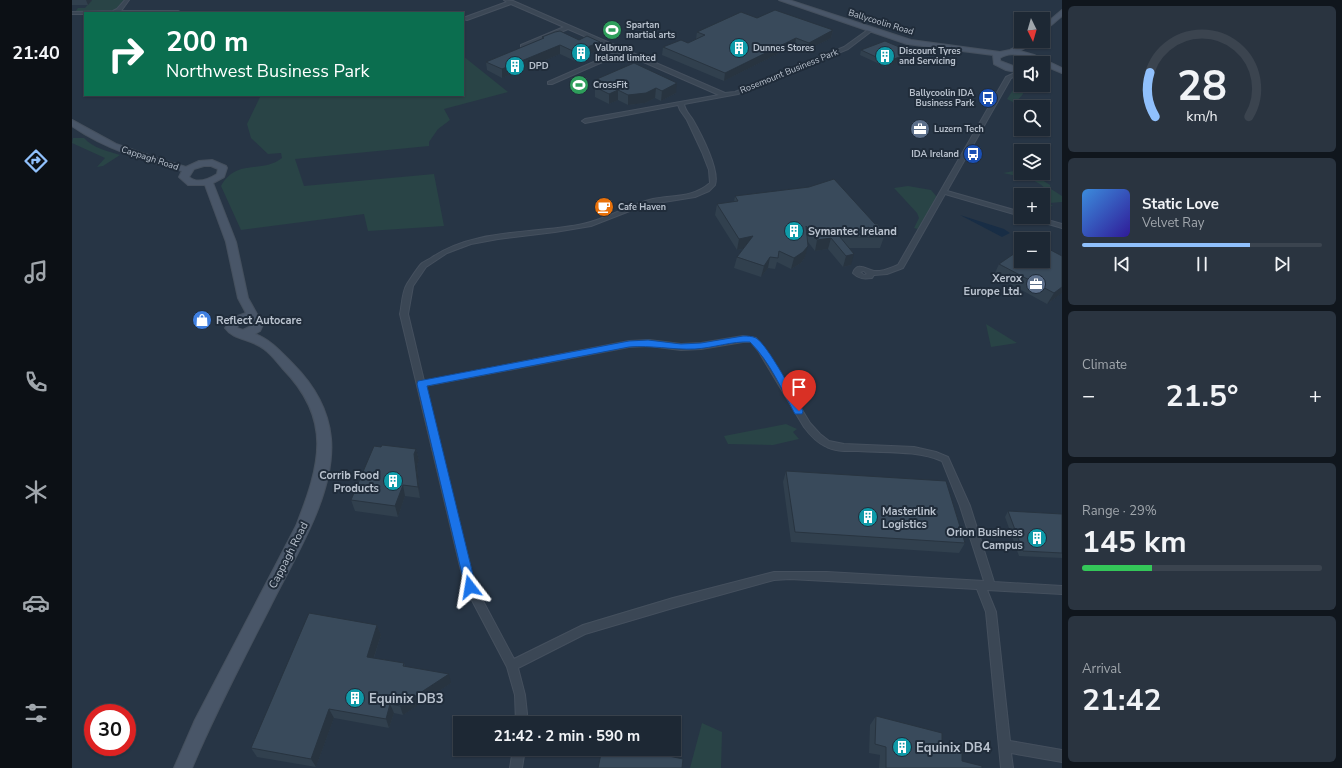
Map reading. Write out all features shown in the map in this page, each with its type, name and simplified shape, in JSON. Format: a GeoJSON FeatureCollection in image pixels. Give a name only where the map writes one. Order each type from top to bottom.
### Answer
{"type":"FeatureCollection","features":[{"type":"Feature","properties":{"kind":"street"},"geometry":{"type":"LineString","coordinates":[[117,12],[127,0]]}},
{"type":"Feature","properties":{"kind":"street","name":"Ballycoolin Road"},"geometry":{"type":"LineString","coordinates":[[782,0],[910,42],[953,49],[1001,54],[1010,52]]}},
{"type":"Feature","properties":{"kind":"street","name":"Rosemount Business Park"},"geometry":{"type":"LineString","coordinates":[[465,19],[509,1],[725,95]]}},
{"type":"Feature","properties":{"kind":"street"},"geometry":{"type":"LineString","coordinates":[[117,12],[178,12]]}},
{"type":"Feature","properties":{"kind":"street"},"geometry":{"type":"LineString","coordinates":[[1050,23],[1062,12]]}},
{"type":"Feature","properties":{"kind":"street"},"geometry":{"type":"LineString","coordinates":[[72,13],[84,13]]}},
{"type":"Feature","properties":{"kind":"street"},"geometry":{"type":"LineString","coordinates":[[523,46],[568,27]]}},
{"type":"Feature","properties":{"kind":"street","name":"Rosemount Business Park"},"geometry":{"type":"LineString","coordinates":[[585,121],[736,93],[846,48],[871,30]]}},
{"type":"Feature","properties":{"kind":"street"},"geometry":{"type":"LineString","coordinates":[[1010,52],[1018,48]]}},
{"type":"Feature","properties":{"kind":"street","name":"Ballycoolin Road"},"geometry":{"type":"LineString","coordinates":[[953,49],[1014,69]]}},
{"type":"Feature","properties":{"kind":"street"},"geometry":{"type":"LineString","coordinates":[[550,83],[624,51]]}},
{"type":"Feature","properties":{"kind":"street"},"geometry":{"type":"LineString","coordinates":[[1010,52],[1027,56]]}},
{"type":"Feature","properties":{"kind":"street"},"geometry":{"type":"LineString","coordinates":[[1001,54],[996,57],[1010,77]]}},
{"type":"Feature","properties":{"kind":"street"},"geometry":{"type":"LineString","coordinates":[[1050,66],[1062,71]]}},
{"type":"Feature","properties":{"kind":"street"},"geometry":{"type":"LineString","coordinates":[[1050,73],[1062,75]]}},
{"type":"Feature","properties":{"kind":"street"},"geometry":{"type":"LineString","coordinates":[[871,273],[887,272],[901,266],[1010,77],[1014,75]]}},
{"type":"Feature","properties":{"kind":"street"},"geometry":{"type":"LineString","coordinates":[[522,716],[520,695],[512,666],[470,587],[404,309],[406,293],[411,282],[423,267],[444,252],[474,240],[583,226],[637,205],[654,201],[693,196],[708,189],[713,184],[712,173],[690,120],[680,107],[681,104]]}},
{"type":"Feature","properties":{"kind":"street","name":"Cappagh Road"},"geometry":{"type":"LineString","coordinates":[[72,122],[80,128],[125,152],[187,170]]}},
{"type":"Feature","properties":{"kind":"street","name":"Cappagh Road"},"geometry":{"type":"LineString","coordinates":[[206,163],[221,166],[223,171],[221,175],[208,182],[189,182],[184,177],[187,170],[193,166],[206,163]]}},
{"type":"Feature","properties":{"kind":"street","name":"Cappagh Road"},"geometry":{"type":"LineString","coordinates":[[208,182],[231,242],[243,298],[267,345]]}},
{"type":"Feature","properties":{"kind":"street"},"geometry":{"type":"LineString","coordinates":[[944,192],[1014,212]]}},
{"type":"Feature","properties":{"kind":"street"},"geometry":{"type":"LineString","coordinates":[[1050,223],[1062,226]]}},
{"type":"Feature","properties":{"kind":"street","name":"Cappagh Road"},"geometry":{"type":"LineString","coordinates":[[183,768],[201,726],[304,527],[317,493],[324,466],[325,438],[321,416],[312,395],[296,372],[267,345],[245,334],[237,334],[232,330],[231,325],[238,319],[243,298]]}},
{"type":"Feature","properties":{"kind":"street"},"geometry":{"type":"LineString","coordinates":[[238,319],[245,316],[256,321],[253,331],[245,334]]}},
{"type":"Feature","properties":{"kind":"street"},"geometry":{"type":"LineString","coordinates":[[421,384],[629,344],[648,343],[681,347],[701,346],[743,339],[753,340],[777,373],[799,411],[815,434],[825,443],[845,448],[931,452],[945,459],[964,506],[991,586]]}},
{"type":"Feature","properties":{"kind":"street"},"geometry":{"type":"LineString","coordinates":[[512,666],[583,630],[673,603],[774,576],[827,576],[1062,590]]}},
{"type":"Feature","properties":{"kind":"street"},"geometry":{"type":"LineString","coordinates":[[980,584],[991,612],[1007,768]]}},
{"type":"Feature","properties":{"kind":"street"},"geometry":{"type":"LineString","coordinates":[[1005,746],[1062,756]]}},
{"type":"Feature","properties":{"kind":"street"},"geometry":{"type":"LineString","coordinates":[[516,768],[518,756]]}},
{"type":"Feature","properties":{"kind":"green space"},"geometry":{"type":"Polygon","coordinates":[[[92,0],[124,0],[115,10],[75,12],[78,8],[85,8],[92,0]]]}},
{"type":"Feature","properties":{"kind":"green space"},"geometry":{"type":"Polygon","coordinates":[[[464,57],[508,92],[444,109],[450,120],[438,129],[429,142],[429,146],[295,159],[304,186],[434,174],[444,226],[368,231],[364,214],[241,230],[221,186],[227,177],[234,172],[274,163],[282,158],[281,153],[268,154],[251,138],[247,124],[261,96],[464,96],[464,57]]]}},
{"type":"Feature","properties":{"kind":"green space"},"geometry":{"type":"Polygon","coordinates":[[[1014,88],[1014,92],[1024,92],[1013,102],[1007,99],[1014,88]]]}},
{"type":"Feature","properties":{"kind":"green space"},"geometry":{"type":"Polygon","coordinates":[[[73,138],[84,138],[96,147],[120,155],[103,166],[97,167],[105,158],[72,143],[73,138]]]}},
{"type":"Feature","properties":{"kind":"green space"},"geometry":{"type":"Polygon","coordinates":[[[1014,171],[1014,176],[1003,173],[1014,171]]]}},
{"type":"Feature","properties":{"kind":"green space"},"geometry":{"type":"Polygon","coordinates":[[[1032,180],[1042,180],[1050,185],[1051,189],[1062,196],[1062,202],[1050,203],[1050,188],[1044,188],[1032,180]]]}},
{"type":"Feature","properties":{"kind":"green space"},"geometry":{"type":"Polygon","coordinates":[[[908,186],[931,190],[937,197],[918,229],[914,228],[919,218],[917,213],[894,188],[908,186]]]}},
{"type":"Feature","properties":{"kind":"green space"},"geometry":{"type":"Polygon","coordinates":[[[986,324],[1017,343],[991,347],[986,324]]]}},
{"type":"Feature","properties":{"kind":"green space"},"geometry":{"type":"Polygon","coordinates":[[[786,424],[797,429],[793,432],[799,439],[773,445],[728,444],[724,436],[786,424]]]}},
{"type":"Feature","properties":{"kind":"green space"},"geometry":{"type":"Polygon","coordinates":[[[702,723],[722,732],[721,768],[690,768],[702,723]]]}},
{"type":"Feature","properties":{"kind":"water"},"geometry":{"type":"Polygon","coordinates":[[[960,215],[1004,229],[1010,233],[1002,237],[960,215]]]}},
{"type":"Feature","properties":{"kind":"building","name":"Dunnes Stores"},"geometry":{"type":"Polygon","coordinates":[[[775,10],[833,30],[809,43],[796,38],[725,73],[663,47],[681,40],[688,43],[705,35],[697,32],[741,12],[757,18],[775,10]]]}},
{"type":"Feature","properties":{"kind":"building"},"geometry":{"type":"Polygon","coordinates":[[[560,31],[579,40],[587,36],[600,42],[575,52],[560,45],[502,69],[486,62],[544,38],[542,37],[560,31]]]}},
{"type":"Feature","properties":{"kind":"building"},"geometry":{"type":"Polygon","coordinates":[[[885,41],[911,52],[887,62],[861,50],[885,41]]]}},
{"type":"Feature","properties":{"kind":"building"},"geometry":{"type":"Polygon","coordinates":[[[634,63],[677,83],[662,91],[656,88],[646,93],[628,95],[618,90],[609,94],[595,87],[605,83],[597,79],[634,63]]]}},
{"type":"Feature","properties":{"kind":"building","name":"Symantec Ireland"},"geometry":{"type":"Polygon","coordinates":[[[834,179],[875,224],[878,224],[884,237],[840,237],[854,254],[846,256],[831,238],[817,240],[806,226],[808,246],[803,252],[794,258],[779,251],[778,258],[770,257],[764,266],[737,257],[753,236],[739,239],[717,204],[738,201],[735,196],[809,187],[834,179]]]}},
{"type":"Feature","properties":{"kind":"building"},"geometry":{"type":"Polygon","coordinates":[[[1050,250],[1062,256],[1062,287],[1054,293],[999,264],[1014,254],[1014,268],[1050,268],[1050,250]]]}},
{"type":"Feature","properties":{"kind":"building","name":"Corrib Food Products"},"geometry":{"type":"Polygon","coordinates":[[[382,445],[416,449],[414,454],[418,487],[403,485],[395,506],[351,500],[374,446],[381,447],[382,445]]]}},
{"type":"Feature","properties":{"kind":"building","name":"Masterlink Logistics"},"geometry":{"type":"Polygon","coordinates":[[[786,471],[946,481],[965,543],[795,532],[786,471]]]}},
{"type":"Feature","properties":{"kind":"building","name":"Orion Business Campus"},"geometry":{"type":"Polygon","coordinates":[[[1008,511],[1062,514],[1062,553],[1023,551],[1008,511]]]}},
{"type":"Feature","properties":{"kind":"building","name":"Equinix DB3"},"geometry":{"type":"Polygon","coordinates":[[[309,613],[377,625],[367,657],[404,663],[403,666],[449,674],[400,706],[390,704],[386,719],[329,709],[311,759],[251,748],[309,613]]]}},
{"type":"Feature","properties":{"kind":"building","name":"Equinix DB4"},"geometry":{"type":"Polygon","coordinates":[[[876,716],[942,733],[942,744],[962,749],[962,761],[982,766],[982,768],[886,768],[886,747],[875,744],[876,716]]]}},
{"type":"Feature","properties":{"kind":"building"},"geometry":{"type":"Polygon","coordinates":[[[601,756],[669,756],[683,759],[682,768],[598,768],[601,756]]]}},
{"type":"Feature","properties":{"kind":"place","name":"Spartan martial arts"},"geometry":{"type":"Point","coordinates":[612,30]}},
{"type":"Feature","properties":{"kind":"place","name":"Dunnes Stores"},"geometry":{"type":"Point","coordinates":[739,48]}},
{"type":"Feature","properties":{"kind":"place","name":"Valbruna Ireland limited"},"geometry":{"type":"Point","coordinates":[581,53]}},
{"type":"Feature","properties":{"kind":"place","name":"Discount Tyres and Servicing"},"geometry":{"type":"Point","coordinates":[885,56]}},
{"type":"Feature","properties":{"kind":"place","name":"DPD"},"geometry":{"type":"Point","coordinates":[515,66]}},
{"type":"Feature","properties":{"kind":"place","name":"CrossFit"},"geometry":{"type":"Point","coordinates":[579,85]}},
{"type":"Feature","properties":{"kind":"place","name":"Ballycoolin IDA Business Park"},"geometry":{"type":"Point","coordinates":[988,98]}},
{"type":"Feature","properties":{"kind":"place","name":"Luzern Tech"},"geometry":{"type":"Point","coordinates":[920,129]}},
{"type":"Feature","properties":{"kind":"place","name":"IDA Ireland"},"geometry":{"type":"Point","coordinates":[973,154]}},
{"type":"Feature","properties":{"kind":"place","name":"Cafe Haven"},"geometry":{"type":"Point","coordinates":[604,207]}},
{"type":"Feature","properties":{"kind":"place","name":"Symantec Ireland"},"geometry":{"type":"Point","coordinates":[794,231]}},
{"type":"Feature","properties":{"kind":"place","name":"Xerox Europe Ltd."},"geometry":{"type":"Point","coordinates":[1036,284]}},
{"type":"Feature","properties":{"kind":"place","name":"Reflect Autocare"},"geometry":{"type":"Point","coordinates":[202,320]}},
{"type":"Feature","properties":{"kind":"place","name":"Corrib Food Products"},"geometry":{"type":"Point","coordinates":[393,481]}},
{"type":"Feature","properties":{"kind":"place","name":"Masterlink Logistics"},"geometry":{"type":"Point","coordinates":[868,517]}},
{"type":"Feature","properties":{"kind":"place","name":"Orion Business Campus"},"geometry":{"type":"Point","coordinates":[1037,538]}},
{"type":"Feature","properties":{"kind":"place","name":"Equinix DB3"},"geometry":{"type":"Point","coordinates":[355,698]}},
{"type":"Feature","properties":{"kind":"place","name":"Equinix DB4"},"geometry":{"type":"Point","coordinates":[902,747]}},
{"type":"Feature","properties":{"kind":"route"},"geometry":{"type":"LineString","coordinates":[[470,587],[421,384],[629,344],[648,343],[681,347],[701,346],[743,339],[753,340],[759,346],[799,411]]}}]}
